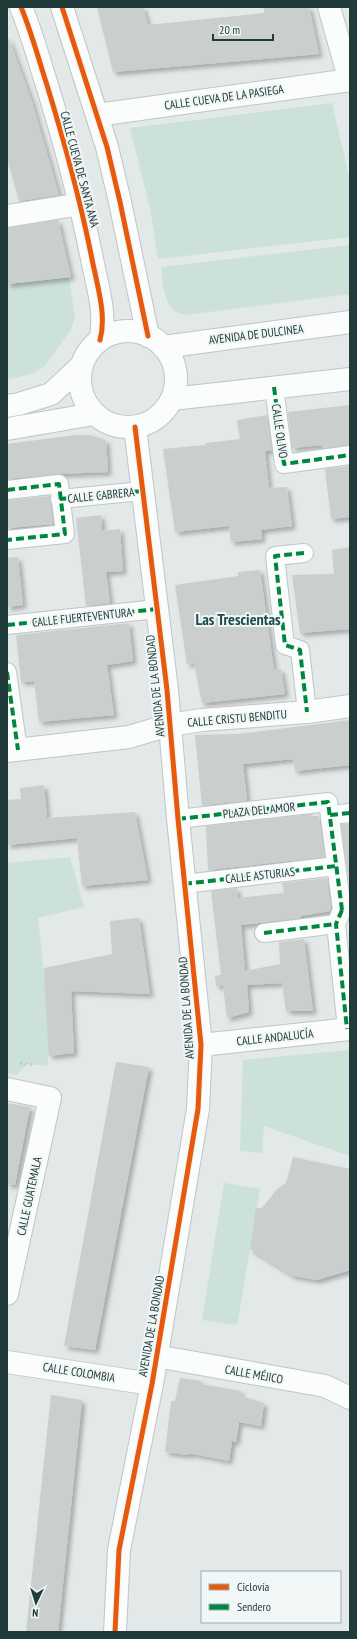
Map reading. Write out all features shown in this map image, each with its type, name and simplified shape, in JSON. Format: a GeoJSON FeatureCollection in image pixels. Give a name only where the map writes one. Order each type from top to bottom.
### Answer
{"type":"FeatureCollection","features":[{"type":"Feature","properties":{"kind":"street"},"geometry":{"type":"LineString","coordinates":[[62,7],[97,115],[156,341],[174,367],[175,388],[172,399],[159,416],[134,427],[117,426],[94,414],[81,392],[80,381],[82,365],[89,351],[100,340],[117,332],[132,331],[156,341]]}},
{"type":"Feature","properties":{"kind":"street"},"geometry":{"type":"LineString","coordinates":[[329,7],[350,80]]}},
{"type":"Feature","properties":{"kind":"street","name":"CALLE CUEVA DE SANTA ANA"},"geometry":{"type":"LineString","coordinates":[[17,13],[59,124],[81,204],[100,298],[102,330],[100,340]]}},
{"type":"Feature","properties":{"kind":"street","name":"CALLE CUEVA DE LA PASIEGA"},"geometry":{"type":"LineString","coordinates":[[97,115],[350,80]]}},
{"type":"Feature","properties":{"kind":"street"},"geometry":{"type":"LineString","coordinates":[[7,216],[81,204]]}},
{"type":"Feature","properties":{"kind":"street","name":"AVENIDA DE DULCINEA"},"geometry":{"type":"LineString","coordinates":[[156,341],[350,322]]}},
{"type":"Feature","properties":{"kind":"street"},"geometry":{"type":"LineString","coordinates":[[7,406],[19,404],[51,394],[82,365]]}},
{"type":"Feature","properties":{"kind":"street"},"geometry":{"type":"LineString","coordinates":[[172,399],[350,379]]}},
{"type":"Feature","properties":{"kind":"street","name":"CALLE OLIVO"},"geometry":{"type":"LineString","coordinates":[[274,387],[284,464],[350,455]]}},
{"type":"Feature","properties":{"kind":"street"},"geometry":{"type":"LineString","coordinates":[[7,429],[94,414]]}},
{"type":"Feature","properties":{"kind":"street","name":"AVENIDA DE LA BONDAD"},"geometry":{"type":"LineString","coordinates":[[115,1632],[119,1550],[152,1384],[198,1109],[201,1045],[184,884],[167,690],[134,427]]}},
{"type":"Feature","properties":{"kind":"street"},"geometry":{"type":"LineString","coordinates":[[7,490],[59,484],[65,534],[7,540]]}},
{"type":"Feature","properties":{"kind":"street","name":"CALLE CABRERA"},"geometry":{"type":"LineString","coordinates":[[60,499],[142,490]]}},
{"type":"Feature","properties":{"kind":"street"},"geometry":{"type":"LineString","coordinates":[[304,553],[276,556],[285,645],[300,650],[307,712]]}},
{"type":"Feature","properties":{"kind":"street","name":"CALLE FUERTEVENTURA"},"geometry":{"type":"LineString","coordinates":[[7,626],[157,609]]}},
{"type":"Feature","properties":{"kind":"street"},"geometry":{"type":"LineString","coordinates":[[7,672],[12,750]]}},
{"type":"Feature","properties":{"kind":"street","name":"CALLE CRISTU BENDITU"},"geometry":{"type":"LineString","coordinates":[[12,750],[129,737],[169,725],[202,720],[307,712],[350,706]]}},
{"type":"Feature","properties":{"kind":"street","name":"PLAZA DEL AMOR"},"geometry":{"type":"LineString","coordinates":[[178,819],[328,802],[330,815]]}},
{"type":"Feature","properties":{"kind":"street"},"geometry":{"type":"LineString","coordinates":[[349,1029],[343,915],[330,815],[350,813]]}},
{"type":"Feature","properties":{"kind":"street","name":"CALLE ASTURIAS"},"geometry":{"type":"LineString","coordinates":[[184,884],[336,866]]}},
{"type":"Feature","properties":{"kind":"street"},"geometry":{"type":"LineString","coordinates":[[264,933],[343,915]]}},
{"type":"Feature","properties":{"kind":"street","name":"CALLE ANDALUCÍA"},"geometry":{"type":"LineString","coordinates":[[201,1045],[349,1029]]}},
{"type":"Feature","properties":{"kind":"street","name":"CALLE GUATEMALA"},"geometry":{"type":"LineString","coordinates":[[7,1089],[50,1098],[7,1294]]}},
{"type":"Feature","properties":{"kind":"street","name":"CALLE MÉJICO"},"geometry":{"type":"LineString","coordinates":[[156,1356],[325,1386],[350,1398]]}},
{"type":"Feature","properties":{"kind":"street","name":"CALLE COLOMBIA"},"geometry":{"type":"LineString","coordinates":[[7,1362],[152,1384]]}},
{"type":"Feature","properties":{"kind":"path"},"geometry":{"type":"LineString","coordinates":[[20,1063],[34,1065]]}},
{"type":"Feature","properties":{"kind":"green space"},"geometry":{"type":"Polygon","coordinates":[[[332,103],[350,181],[350,237],[158,259],[150,208],[130,128],[332,103]]]}},
{"type":"Feature","properties":{"kind":"green space"},"geometry":{"type":"Polygon","coordinates":[[[350,245],[350,294],[185,315],[172,308],[168,303],[164,289],[161,267],[350,245]]]}},
{"type":"Feature","properties":{"kind":"green space"},"geometry":{"type":"Polygon","coordinates":[[[69,277],[75,318],[71,329],[45,366],[32,374],[9,379],[7,378],[7,284],[69,277]]]}},
{"type":"Feature","properties":{"kind":"green space"},"geometry":{"type":"Polygon","coordinates":[[[70,857],[84,907],[38,918],[51,1037],[47,1066],[27,1064],[17,1075],[7,1073],[7,863],[70,857]]]}},
{"type":"Feature","properties":{"kind":"green space"},"geometry":{"type":"Polygon","coordinates":[[[350,1050],[350,1156],[264,1126],[262,1153],[240,1151],[243,1060],[350,1050]]]}},
{"type":"Feature","properties":{"kind":"green space"},"geometry":{"type":"Polygon","coordinates":[[[224,1183],[260,1189],[237,1325],[202,1320],[224,1183]]]}},
{"type":"Feature","properties":{"kind":"building"},"geometry":{"type":"Polygon","coordinates":[[[97,7],[143,7],[148,25],[264,13],[264,7],[309,7],[319,54],[113,72],[97,7]]]}},
{"type":"Feature","properties":{"kind":"building"},"geometry":{"type":"Polygon","coordinates":[[[7,39],[9,39],[32,102],[59,195],[19,201],[7,158],[7,39]]]}},
{"type":"Feature","properties":{"kind":"building"},"geometry":{"type":"Polygon","coordinates":[[[58,220],[71,277],[7,284],[7,228],[58,220]]]}},
{"type":"Feature","properties":{"kind":"building"},"geometry":{"type":"Polygon","coordinates":[[[350,405],[350,445],[322,448],[322,445],[292,448],[288,412],[350,405]]]}},
{"type":"Feature","properties":{"kind":"building"},"geometry":{"type":"Polygon","coordinates":[[[267,415],[272,450],[265,451],[269,488],[287,487],[292,526],[261,530],[262,539],[231,542],[229,526],[175,532],[163,449],[206,445],[206,443],[240,439],[237,420],[267,415]]]}},
{"type":"Feature","properties":{"kind":"building"},"geometry":{"type":"Polygon","coordinates":[[[75,435],[89,435],[106,440],[108,472],[58,474],[7,479],[7,444],[75,435]]]}},
{"type":"Feature","properties":{"kind":"building"},"geometry":{"type":"Polygon","coordinates":[[[350,466],[350,517],[331,519],[325,469],[350,466]]]}},
{"type":"Feature","properties":{"kind":"building"},"geometry":{"type":"Polygon","coordinates":[[[50,496],[53,524],[7,528],[7,500],[50,496]]]}},
{"type":"Feature","properties":{"kind":"building"},"geometry":{"type":"Polygon","coordinates":[[[101,515],[102,531],[120,529],[123,571],[106,572],[110,603],[86,606],[76,518],[101,515]]]}},
{"type":"Feature","properties":{"kind":"building"},"geometry":{"type":"Polygon","coordinates":[[[350,547],[350,629],[300,633],[292,575],[334,574],[332,550],[350,547]]]}},
{"type":"Feature","properties":{"kind":"building"},"geometry":{"type":"Polygon","coordinates":[[[18,557],[23,605],[7,607],[7,558],[18,557]]]}},
{"type":"Feature","properties":{"kind":"building"},"geometry":{"type":"Polygon","coordinates":[[[260,570],[274,670],[281,669],[285,694],[202,703],[194,663],[187,664],[175,585],[238,576],[238,572],[260,570]]]}},
{"type":"Feature","properties":{"kind":"building"},"geometry":{"type":"Polygon","coordinates":[[[129,623],[133,661],[107,665],[114,715],[39,722],[34,681],[21,682],[16,635],[129,623]]]}},
{"type":"Feature","properties":{"kind":"building"},"geometry":{"type":"Polygon","coordinates":[[[350,720],[350,765],[295,771],[293,759],[243,764],[247,801],[202,805],[195,735],[238,734],[350,720]]]}},
{"type":"Feature","properties":{"kind":"building"},"geometry":{"type":"Polygon","coordinates":[[[44,785],[47,818],[135,812],[148,880],[82,886],[77,838],[7,845],[7,800],[21,799],[20,788],[44,785]]]}},
{"type":"Feature","properties":{"kind":"building"},"geometry":{"type":"Polygon","coordinates":[[[311,814],[312,816],[319,816],[325,857],[208,870],[206,826],[311,814]]]}},
{"type":"Feature","properties":{"kind":"building"},"geometry":{"type":"Polygon","coordinates":[[[341,824],[350,824],[350,890],[341,824]]]}},
{"type":"Feature","properties":{"kind":"building"},"geometry":{"type":"Polygon","coordinates":[[[327,878],[331,908],[330,911],[301,916],[301,918],[241,925],[245,971],[280,964],[279,942],[304,939],[313,1011],[286,1011],[282,983],[247,985],[249,1012],[227,1018],[223,986],[216,986],[215,976],[221,975],[211,891],[237,888],[238,898],[284,893],[282,883],[327,878]]]}},
{"type":"Feature","properties":{"kind":"building"},"geometry":{"type":"Polygon","coordinates":[[[139,918],[150,994],[71,991],[74,1053],[49,1056],[44,968],[112,954],[110,921],[139,918]]]}},
{"type":"Feature","properties":{"kind":"building"},"geometry":{"type":"Polygon","coordinates":[[[116,1062],[149,1067],[95,1350],[64,1346],[116,1062]]]}},
{"type":"Feature","properties":{"kind":"building"},"geometry":{"type":"Polygon","coordinates":[[[7,1103],[30,1107],[15,1185],[7,1184],[7,1103]]]}},
{"type":"Feature","properties":{"kind":"building"},"geometry":{"type":"Polygon","coordinates":[[[293,1157],[350,1169],[350,1270],[317,1280],[293,1276],[250,1249],[256,1208],[262,1208],[277,1189],[286,1183],[293,1157]]]}},
{"type":"Feature","properties":{"kind":"building"},"geometry":{"type":"Polygon","coordinates":[[[180,1378],[201,1381],[201,1384],[241,1391],[240,1396],[264,1403],[261,1426],[239,1422],[236,1442],[232,1441],[229,1461],[189,1453],[189,1455],[165,1452],[171,1401],[175,1401],[180,1378]]]}},
{"type":"Feature","properties":{"kind":"building"},"geometry":{"type":"Polygon","coordinates":[[[51,1395],[82,1400],[58,1632],[26,1632],[51,1395]]]}},
{"type":"Feature","properties":{"kind":"marked path"},"geometry":{"type":"LineString","coordinates":[[274,387],[284,464],[350,455]]}},
{"type":"Feature","properties":{"kind":"marked path"},"geometry":{"type":"LineString","coordinates":[[7,490],[59,484],[65,534],[7,540]]}},
{"type":"Feature","properties":{"kind":"marked path"},"geometry":{"type":"LineString","coordinates":[[60,499],[142,491]]}},
{"type":"Feature","properties":{"kind":"marked path"},"geometry":{"type":"LineString","coordinates":[[304,553],[275,556],[285,645],[300,650],[307,712]]}},
{"type":"Feature","properties":{"kind":"marked path"},"geometry":{"type":"LineString","coordinates":[[7,625],[157,609]]}},
{"type":"Feature","properties":{"kind":"marked path"},"geometry":{"type":"LineString","coordinates":[[7,672],[18,750]]}},
{"type":"Feature","properties":{"kind":"marked path"},"geometry":{"type":"LineString","coordinates":[[178,819],[328,802],[342,910]]}},
{"type":"Feature","properties":{"kind":"marked path"},"geometry":{"type":"LineString","coordinates":[[330,815],[350,813]]}},
{"type":"Feature","properties":{"kind":"marked path"},"geometry":{"type":"LineString","coordinates":[[184,884],[336,866]]}},
{"type":"Feature","properties":{"kind":"marked path"},"geometry":{"type":"LineString","coordinates":[[342,910],[336,924],[347,1029]]}},
{"type":"Feature","properties":{"kind":"marked path"},"geometry":{"type":"LineString","coordinates":[[264,933],[336,924]]}},
{"type":"Feature","properties":{"kind":"cycle path"},"geometry":{"type":"LineString","coordinates":[[21,7],[53,104],[82,214],[102,310],[102,330],[100,340]]}},
{"type":"Feature","properties":{"kind":"cycle path"},"geometry":{"type":"LineString","coordinates":[[62,7],[107,147],[148,336]]}},
{"type":"Feature","properties":{"kind":"cycle path"},"geometry":{"type":"LineString","coordinates":[[115,1632],[119,1550],[152,1384],[198,1109],[201,1045],[178,819],[167,690],[135,427]]}},
{"type":"Feature","properties":{"kind":"district","name":"Las Trescientas"},"geometry":{"type":"Point","coordinates":[238,619]}}]}
